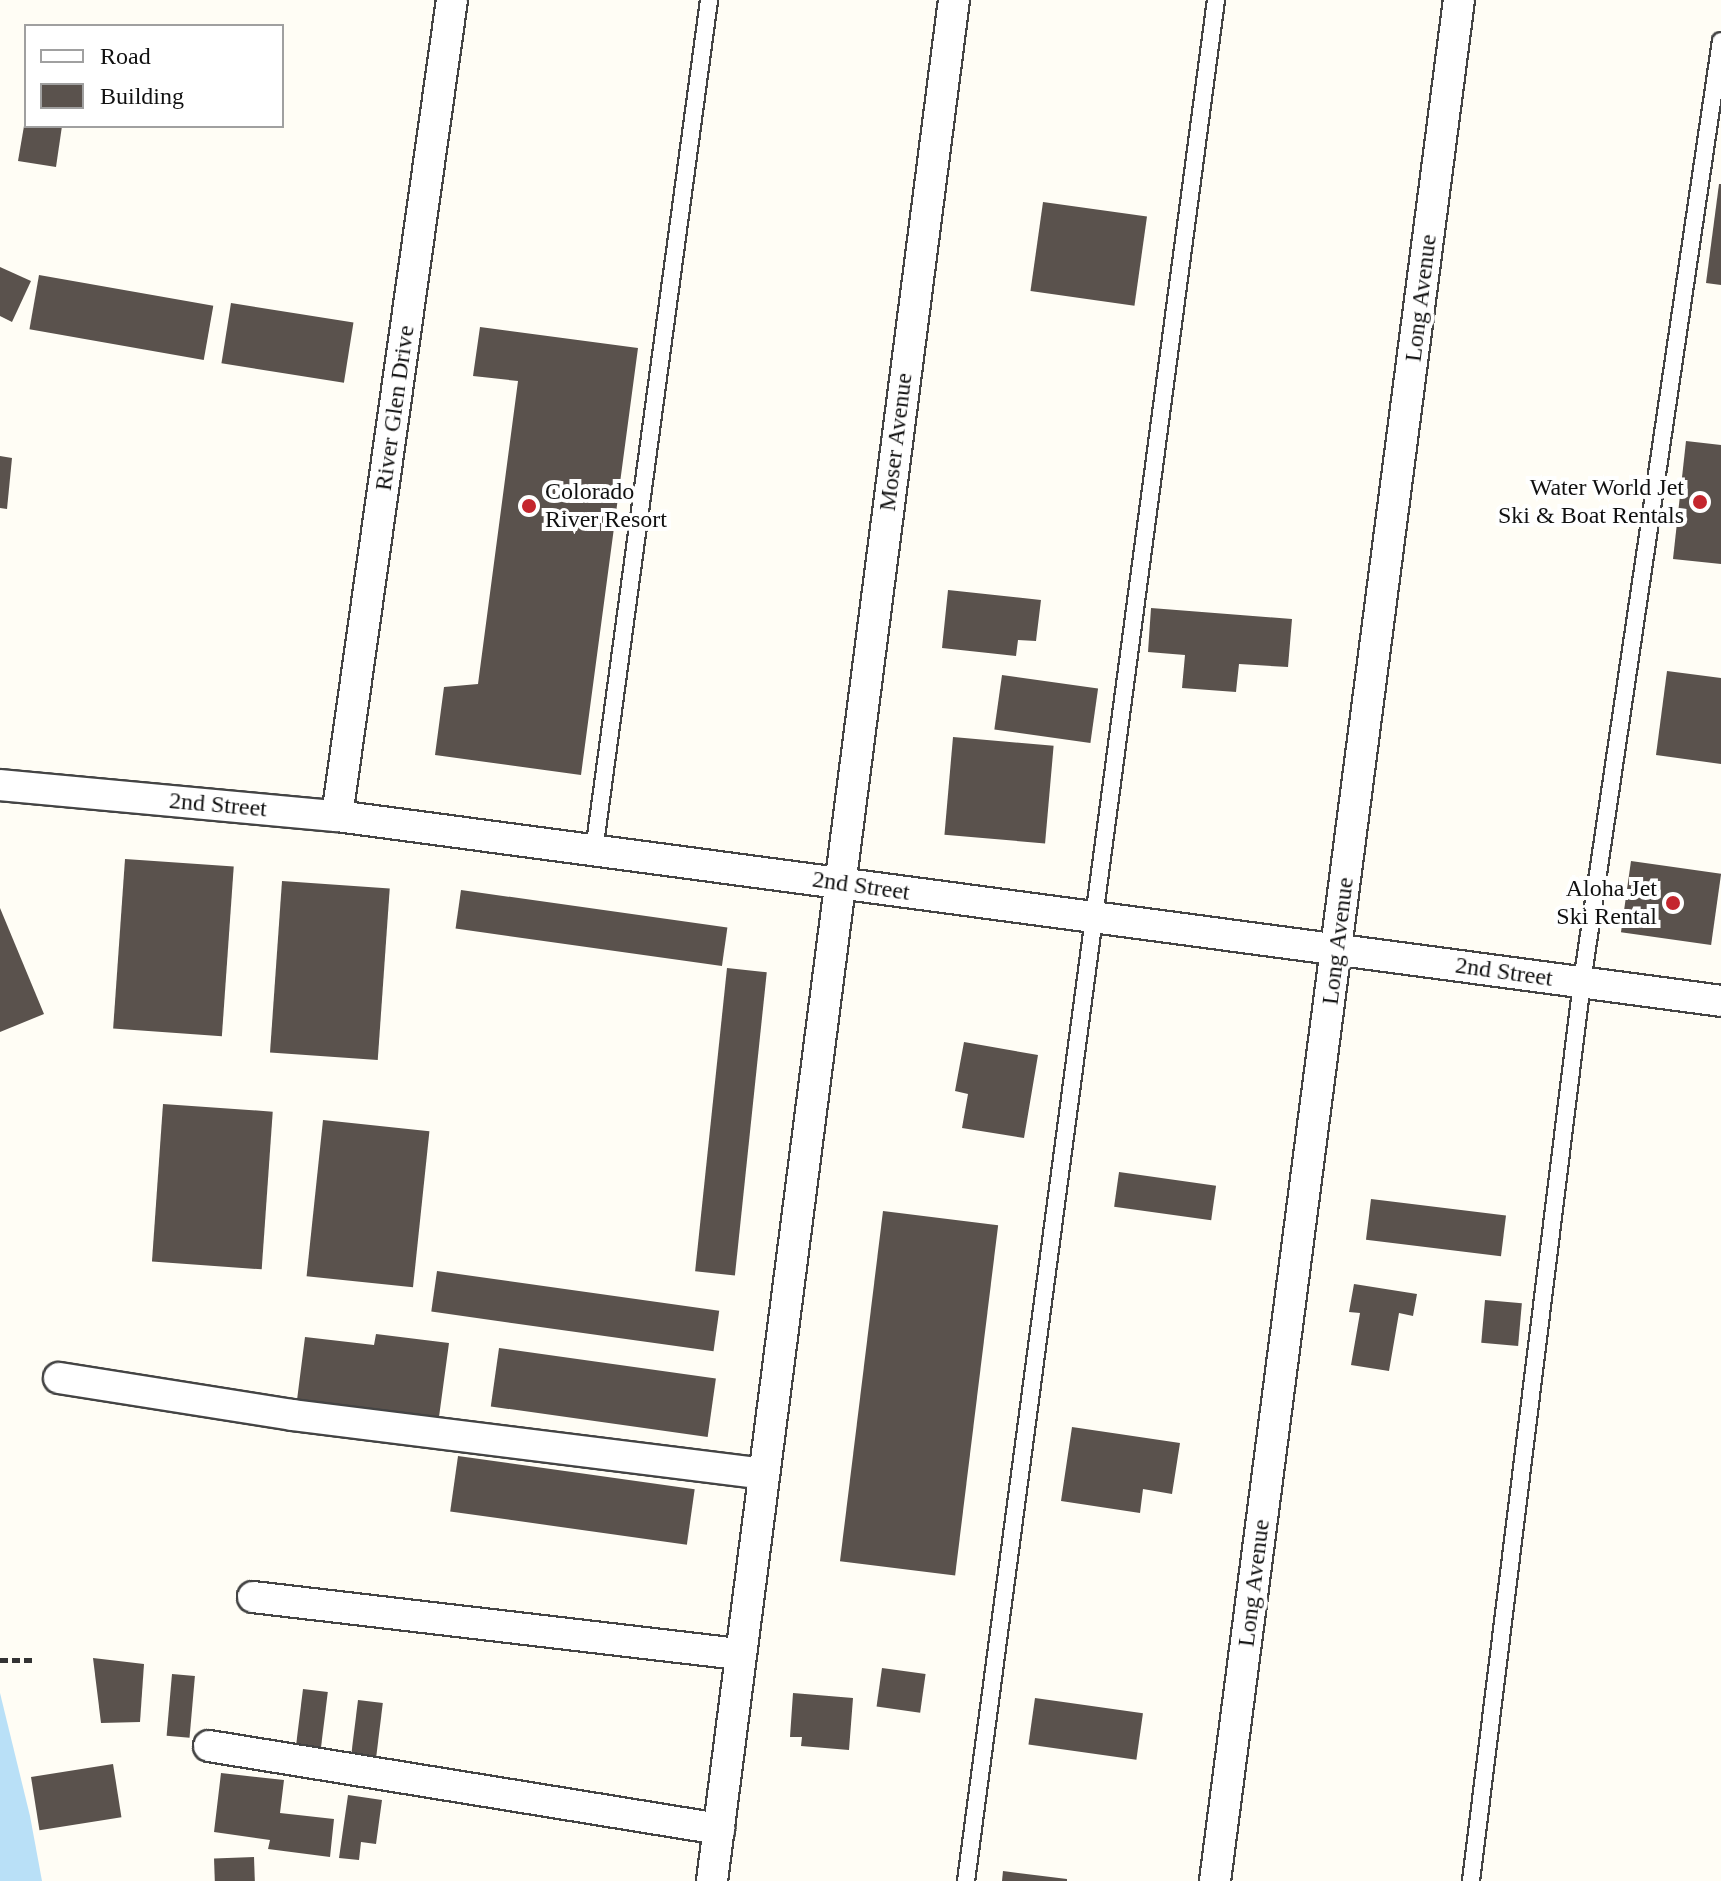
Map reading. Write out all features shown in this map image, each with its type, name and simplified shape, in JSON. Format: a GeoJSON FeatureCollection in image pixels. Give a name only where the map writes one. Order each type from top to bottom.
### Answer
{"type":"FeatureCollection","features":[{"type":"Feature","properties":{"kind":"street","name":"River Glen Drive"},"geometry":{"type":"LineString","coordinates":[[337,816],[452,0]]}},
{"type":"Feature","properties":{"kind":"street","name":"Moser Avenue"},"geometry":{"type":"LineString","coordinates":[[712,1881],[954,0]]}},
{"type":"Feature","properties":{"kind":"street","name":"Long Avenue"},"geometry":{"type":"LineString","coordinates":[[1215,1881],[1459,0]]}},
{"type":"Feature","properties":{"kind":"street","name":"2nd Street"},"geometry":{"type":"LineString","coordinates":[[0,785],[337,816],[1721,1001]]}},
{"type":"Feature","properties":{"kind":"street"},"geometry":{"type":"LineString","coordinates":[[59,1378],[292,1415],[763,1474]]}},
{"type":"Feature","properties":{"kind":"street"},"geometry":{"type":"LineString","coordinates":[[253,1597],[741,1654]]}},
{"type":"Feature","properties":{"kind":"street"},"geometry":{"type":"LineString","coordinates":[[209,1746],[719,1829]]}},
{"type":"Feature","properties":{"kind":"lane"},"geometry":{"type":"LineString","coordinates":[[594,851],[709,0]]}},
{"type":"Feature","properties":{"kind":"lane"},"geometry":{"type":"LineString","coordinates":[[966,1881],[1216,0]]}},
{"type":"Feature","properties":{"kind":"lane"},"geometry":{"type":"LineString","coordinates":[[1471,1881],[1582,982],[1721,41]]}},
{"type":"Feature","properties":{"kind":"path"},"geometry":{"type":"LineString","coordinates":[[0,1660],[34,1660]]}},
{"type":"Feature","properties":{"kind":"water"},"geometry":{"type":"Polygon","coordinates":[[[0,1693],[30,1816],[42,1881],[0,1881],[0,1693]]]}},
{"type":"Feature","properties":{"kind":"building"},"geometry":{"type":"Polygon","coordinates":[[[24,126],[62,128],[56,167],[18,161],[24,126]]]}},
{"type":"Feature","properties":{"kind":"building"},"geometry":{"type":"Polygon","coordinates":[[[1721,184],[1721,285],[1706,283],[1721,184]]]}},
{"type":"Feature","properties":{"kind":"building"},"geometry":{"type":"Polygon","coordinates":[[[1043,202],[1147,217],[1134,306],[1030,291],[1043,202]]]}},
{"type":"Feature","properties":{"kind":"building"},"geometry":{"type":"Polygon","coordinates":[[[0,267],[31,281],[12,322],[0,316],[0,267]]]}},
{"type":"Feature","properties":{"kind":"building"},"geometry":{"type":"Polygon","coordinates":[[[39,275],[213,306],[204,360],[29,329],[39,275]]]}},
{"type":"Feature","properties":{"kind":"building"},"geometry":{"type":"Polygon","coordinates":[[[231,303],[353,322],[344,383],[221,363],[231,303]]]}},
{"type":"Feature","properties":{"kind":"building"},"geometry":{"type":"Polygon","coordinates":[[[480,327],[638,348],[581,775],[435,755],[444,687],[478,684],[518,381],[473,376],[480,327]]]}},
{"type":"Feature","properties":{"kind":"building","name":"Water World Jet Ski & Boat Rentals"},"geometry":{"type":"Polygon","coordinates":[[[1686,441],[1721,445],[1721,564],[1673,559],[1686,441]]]}},
{"type":"Feature","properties":{"kind":"building"},"geometry":{"type":"Polygon","coordinates":[[[0,456],[12,458],[7,509],[0,508],[0,456]]]}},
{"type":"Feature","properties":{"kind":"building"},"geometry":{"type":"Polygon","coordinates":[[[948,590],[1041,600],[1036,641],[1018,640],[1016,656],[942,648],[948,590]]]}},
{"type":"Feature","properties":{"kind":"building"},"geometry":{"type":"Polygon","coordinates":[[[1151,608],[1292,619],[1288,667],[1239,664],[1236,692],[1182,688],[1185,655],[1148,652],[1151,608]]]}},
{"type":"Feature","properties":{"kind":"building"},"geometry":{"type":"Polygon","coordinates":[[[1667,671],[1721,678],[1721,764],[1656,755],[1667,671]]]}},
{"type":"Feature","properties":{"kind":"building"},"geometry":{"type":"Polygon","coordinates":[[[1002,675],[1098,688],[1090,743],[994,729],[1002,675]]]}},
{"type":"Feature","properties":{"kind":"building"},"geometry":{"type":"Polygon","coordinates":[[[953,737],[1054,746],[1045,843],[944,835],[953,737]]]}},
{"type":"Feature","properties":{"kind":"building"},"geometry":{"type":"Polygon","coordinates":[[[125,859],[234,867],[222,1036],[113,1029],[125,859]]]}},
{"type":"Feature","properties":{"kind":"building","name":"Aloha Jet Ski Rental"},"geometry":{"type":"Polygon","coordinates":[[[1631,861],[1721,874],[1711,945],[1621,932],[1631,861]]]}},
{"type":"Feature","properties":{"kind":"building"},"geometry":{"type":"Polygon","coordinates":[[[282,881],[390,889],[378,1060],[270,1053],[282,881]]]}},
{"type":"Feature","properties":{"kind":"building"},"geometry":{"type":"Polygon","coordinates":[[[461,890],[727,927],[722,966],[456,929],[461,890]]]}},
{"type":"Feature","properties":{"kind":"building"},"geometry":{"type":"Polygon","coordinates":[[[0,908],[44,1014],[0,1032],[0,908]]]}},
{"type":"Feature","properties":{"kind":"building"},"geometry":{"type":"Polygon","coordinates":[[[727,968],[767,972],[735,1276],[695,1271],[727,968]]]}},
{"type":"Feature","properties":{"kind":"building"},"geometry":{"type":"Polygon","coordinates":[[[964,1042],[1038,1055],[1024,1138],[962,1128],[968,1094],[955,1091],[964,1042]]]}},
{"type":"Feature","properties":{"kind":"building"},"geometry":{"type":"Polygon","coordinates":[[[163,1104],[273,1112],[262,1269],[152,1262],[163,1104]]]}},
{"type":"Feature","properties":{"kind":"building"},"geometry":{"type":"Polygon","coordinates":[[[323,1120],[429,1131],[413,1287],[307,1276],[323,1120]]]}},
{"type":"Feature","properties":{"kind":"building"},"geometry":{"type":"Polygon","coordinates":[[[1119,1172],[1216,1186],[1211,1220],[1114,1207],[1119,1172]]]}},
{"type":"Feature","properties":{"kind":"building"},"geometry":{"type":"Polygon","coordinates":[[[1371,1199],[1506,1216],[1501,1256],[1366,1240],[1371,1199]]]}},
{"type":"Feature","properties":{"kind":"building"},"geometry":{"type":"Polygon","coordinates":[[[883,1211],[998,1225],[955,1576],[840,1561],[883,1211]]]}},
{"type":"Feature","properties":{"kind":"building"},"geometry":{"type":"Polygon","coordinates":[[[437,1271],[719,1311],[714,1351],[431,1312],[437,1271]]]}},
{"type":"Feature","properties":{"kind":"building"},"geometry":{"type":"Polygon","coordinates":[[[1354,1284],[1417,1294],[1413,1316],[1399,1313],[1389,1371],[1351,1365],[1360,1313],[1349,1312],[1354,1284]]]}},
{"type":"Feature","properties":{"kind":"building"},"geometry":{"type":"Polygon","coordinates":[[[1485,1300],[1522,1303],[1518,1346],[1481,1343],[1485,1300]]]}},
{"type":"Feature","properties":{"kind":"building"},"geometry":{"type":"Polygon","coordinates":[[[376,1334],[449,1343],[439,1417],[297,1400],[305,1337],[374,1345],[376,1334]]]}},
{"type":"Feature","properties":{"kind":"building"},"geometry":{"type":"Polygon","coordinates":[[[499,1348],[716,1378],[708,1437],[491,1406],[499,1348]]]}},
{"type":"Feature","properties":{"kind":"building"},"geometry":{"type":"Polygon","coordinates":[[[1072,1427],[1180,1443],[1172,1494],[1143,1489],[1140,1513],[1061,1501],[1072,1427]]]}},
{"type":"Feature","properties":{"kind":"building"},"geometry":{"type":"Polygon","coordinates":[[[458,1456],[695,1489],[687,1545],[450,1511],[458,1456]]]}},
{"type":"Feature","properties":{"kind":"building"},"geometry":{"type":"Polygon","coordinates":[[[93,1658],[144,1664],[140,1722],[101,1723],[93,1658]]]}},
{"type":"Feature","properties":{"kind":"building"},"geometry":{"type":"Polygon","coordinates":[[[882,1668],[926,1674],[920,1713],[877,1707],[882,1668]]]}},
{"type":"Feature","properties":{"kind":"building"},"geometry":{"type":"Polygon","coordinates":[[[172,1674],[195,1676],[190,1738],[167,1736],[172,1674]]]}},
{"type":"Feature","properties":{"kind":"building"},"geometry":{"type":"Polygon","coordinates":[[[303,1689],[328,1692],[321,1751],[296,1748],[303,1689]]]}},
{"type":"Feature","properties":{"kind":"building"},"geometry":{"type":"Polygon","coordinates":[[[793,1693],[853,1698],[849,1750],[801,1746],[802,1737],[790,1737],[793,1693]]]}},
{"type":"Feature","properties":{"kind":"building"},"geometry":{"type":"Polygon","coordinates":[[[1035,1698],[1143,1713],[1136,1760],[1028,1745],[1035,1698]]]}},
{"type":"Feature","properties":{"kind":"building"},"geometry":{"type":"Polygon","coordinates":[[[358,1700],[383,1703],[376,1759],[351,1756],[358,1700]]]}},
{"type":"Feature","properties":{"kind":"building"},"geometry":{"type":"Polygon","coordinates":[[[113,1764],[121,1817],[39,1830],[31,1777],[113,1764]]]}},
{"type":"Feature","properties":{"kind":"building"},"geometry":{"type":"Polygon","coordinates":[[[221,1773],[284,1780],[280,1813],[334,1819],[330,1857],[268,1849],[270,1840],[214,1832],[221,1773]]]}},
{"type":"Feature","properties":{"kind":"building"},"geometry":{"type":"Polygon","coordinates":[[[348,1795],[382,1800],[376,1844],[361,1842],[359,1860],[339,1858],[348,1795]]]}},
{"type":"Feature","properties":{"kind":"building"},"geometry":{"type":"Polygon","coordinates":[[[254,1857],[255,1881],[215,1881],[214,1858],[254,1857]]]}},
{"type":"Feature","properties":{"kind":"building"},"geometry":{"type":"Polygon","coordinates":[[[1003,1871],[1067,1879],[1067,1881],[1002,1881],[1003,1871]]]}},
{"type":"Feature","properties":{"kind":"place","name":"Water World Jet Ski & Boat Rentals"},"geometry":{"type":"Point","coordinates":[1700,502]}},
{"type":"Feature","properties":{"kind":"place","name":"Colorado River Resort"},"geometry":{"type":"Point","coordinates":[529,506]}},
{"type":"Feature","properties":{"kind":"place","name":"Aloha Jet Ski Rental"},"geometry":{"type":"Point","coordinates":[1673,903]}}]}
